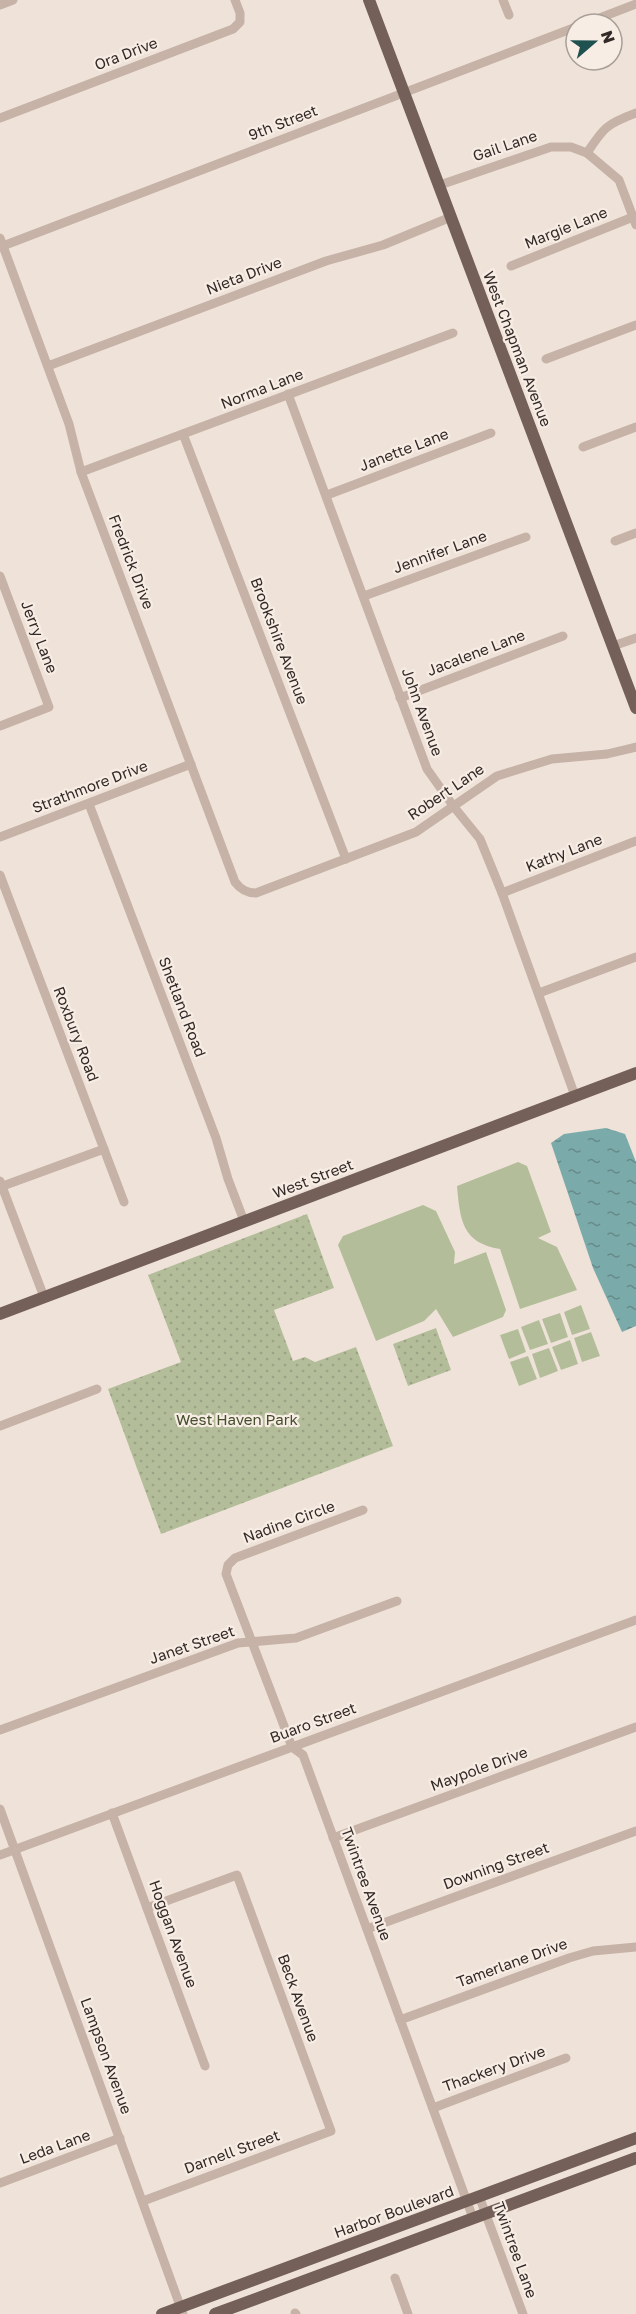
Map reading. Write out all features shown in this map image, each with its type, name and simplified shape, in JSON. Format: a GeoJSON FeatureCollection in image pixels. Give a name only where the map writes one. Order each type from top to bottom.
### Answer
{"type":"FeatureCollection","features":[{"type":"Feature","properties":{"kind":"main road","name":"West Chapman Avenue"},"geometry":{"type":"LineString","coordinates":[[369,0],[636,708]]}},
{"type":"Feature","properties":{"kind":"main road","name":"West Street"},"geometry":{"type":"LineString","coordinates":[[0,1314],[636,1073]]}},
{"type":"Feature","properties":{"kind":"main road","name":"Harbor Boulevard"},"geometry":{"type":"LineString","coordinates":[[162,2314],[182,2311],[473,2198],[636,2138]]}},
{"type":"Feature","properties":{"kind":"main road"},"geometry":{"type":"LineString","coordinates":[[215,2314],[636,2158]]}},
{"type":"Feature","properties":{"kind":"street"},"geometry":{"type":"LineString","coordinates":[[0,5],[13,0]]}},
{"type":"Feature","properties":{"kind":"street","name":"Ora Drive"},"geometry":{"type":"LineString","coordinates":[[0,118],[233,28],[240,22],[240,13],[235,0]]}},
{"type":"Feature","properties":{"kind":"street"},"geometry":{"type":"LineString","coordinates":[[503,0],[509,15]]}},
{"type":"Feature","properties":{"kind":"street"},"geometry":{"type":"LineString","coordinates":[[615,12],[636,4]]}},
{"type":"Feature","properties":{"kind":"street","name":"9th Street"},"geometry":{"type":"LineString","coordinates":[[1,244],[564,32]]}},
{"type":"Feature","properties":{"kind":"street"},"geometry":{"type":"LineString","coordinates":[[634,221],[619,180],[588,153],[609,124],[636,113]]}},
{"type":"Feature","properties":{"kind":"street","name":"Gail Lane"},"geometry":{"type":"LineString","coordinates":[[440,185],[551,147],[571,147],[588,153]]}},
{"type":"Feature","properties":{"kind":"street","name":"Nieta Drive"},"geometry":{"type":"LineString","coordinates":[[48,366],[326,261],[383,245],[451,217]]}},
{"type":"Feature","properties":{"kind":"street","name":"Margie Lane"},"geometry":{"type":"LineString","coordinates":[[511,266],[634,221]]}},
{"type":"Feature","properties":{"kind":"street","name":"Fredrick Drive"},"geometry":{"type":"LineString","coordinates":[[1,244],[69,424],[81,472],[235,882],[244,891]]}},
{"type":"Feature","properties":{"kind":"street"},"geometry":{"type":"LineString","coordinates":[[546,359],[636,325]]}},
{"type":"Feature","properties":{"kind":"street","name":"Norma Lane"},"geometry":{"type":"LineString","coordinates":[[81,472],[453,333]]}},
{"type":"Feature","properties":{"kind":"street","name":"John Avenue"},"geometry":{"type":"LineString","coordinates":[[288,394],[427,769],[480,839],[539,993],[575,1096]]}},
{"type":"Feature","properties":{"kind":"street"},"geometry":{"type":"LineString","coordinates":[[583,447],[636,427]]}},
{"type":"Feature","properties":{"kind":"street","name":"Janette Lane"},"geometry":{"type":"LineString","coordinates":[[327,495],[491,433]]}},
{"type":"Feature","properties":{"kind":"street","name":"Brookshire Avenue"},"geometry":{"type":"LineString","coordinates":[[183,434],[346,859]]}},
{"type":"Feature","properties":{"kind":"street"},"geometry":{"type":"LineString","coordinates":[[615,541],[636,533]]}},
{"type":"Feature","properties":{"kind":"street","name":"Jennifer Lane"},"geometry":{"type":"LineString","coordinates":[[364,596],[526,537]]}},
{"type":"Feature","properties":{"kind":"street","name":"Jerry Lane"},"geometry":{"type":"LineString","coordinates":[[0,576],[49,707],[0,726]]}},
{"type":"Feature","properties":{"kind":"street"},"geometry":{"type":"LineString","coordinates":[[0,608],[10,604]]}},
{"type":"Feature","properties":{"kind":"street","name":"Jacalene Lane"},"geometry":{"type":"LineString","coordinates":[[400,698],[563,636]]}},
{"type":"Feature","properties":{"kind":"street"},"geometry":{"type":"LineString","coordinates":[[613,646],[636,638]]}},
{"type":"Feature","properties":{"kind":"street","name":"Robert Lane"},"geometry":{"type":"LineString","coordinates":[[244,891],[256,893],[416,832],[497,776],[552,759],[607,754],[636,747]]}},
{"type":"Feature","properties":{"kind":"street","name":"Strathmore Drive"},"geometry":{"type":"LineString","coordinates":[[0,837],[191,764]]}},
{"type":"Feature","properties":{"kind":"street","name":"Shetland Road"},"geometry":{"type":"LineString","coordinates":[[89,804],[216,1138],[244,1221]]}},
{"type":"Feature","properties":{"kind":"street","name":"Kathy Lane"},"geometry":{"type":"LineString","coordinates":[[502,893],[636,841]]}},
{"type":"Feature","properties":{"kind":"street","name":"Roxbury Road"},"geometry":{"type":"LineString","coordinates":[[0,876],[124,1202]]}},
{"type":"Feature","properties":{"kind":"street"},"geometry":{"type":"LineString","coordinates":[[539,993],[636,957]]}},
{"type":"Feature","properties":{"kind":"street"},"geometry":{"type":"LineString","coordinates":[[44,1298],[1,1184],[104,1149]]}},
{"type":"Feature","properties":{"kind":"street"},"geometry":{"type":"LineString","coordinates":[[0,1426],[97,1389]]}},
{"type":"Feature","properties":{"kind":"street","name":"Nadine Circle"},"geometry":{"type":"LineString","coordinates":[[228,1565],[235,1558],[363,1510]]}},
{"type":"Feature","properties":{"kind":"street","name":"Twintree Avenue"},"geometry":{"type":"LineString","coordinates":[[228,1565],[226,1574],[251,1641],[292,1747],[303,1755],[433,2108],[479,2215]]}},
{"type":"Feature","properties":{"kind":"street","name":"Janet Street"},"geometry":{"type":"LineString","coordinates":[[0,1730],[238,1643],[296,1638],[397,1601]]}},
{"type":"Feature","properties":{"kind":"street","name":"Buaro Street"},"geometry":{"type":"LineString","coordinates":[[0,1855],[636,1620]]}},
{"type":"Feature","properties":{"kind":"street","name":"Maypole Drive"},"geometry":{"type":"LineString","coordinates":[[333,1838],[636,1727]]}},
{"type":"Feature","properties":{"kind":"street","name":"Lampson Avenue"},"geometry":{"type":"LineString","coordinates":[[0,1809],[182,2311]]}},
{"type":"Feature","properties":{"kind":"street","name":"Hoggan Avenue"},"geometry":{"type":"LineString","coordinates":[[112,1813],[205,2066]]}},
{"type":"Feature","properties":{"kind":"street","name":"Downing Street"},"geometry":{"type":"LineString","coordinates":[[367,1929],[636,1831]]}},
{"type":"Feature","properties":{"kind":"street","name":"Beck Avenue"},"geometry":{"type":"LineString","coordinates":[[147,1908],[237,1875],[331,2131]]}},
{"type":"Feature","properties":{"kind":"street","name":"Tamerlane Drive"},"geometry":{"type":"LineString","coordinates":[[400,2019],[585,1953],[636,1947]]}},
{"type":"Feature","properties":{"kind":"street","name":"Thackery Drive"},"geometry":{"type":"LineString","coordinates":[[433,2108],[566,2058]]}},
{"type":"Feature","properties":{"kind":"street","name":"Darnell Street"},"geometry":{"type":"LineString","coordinates":[[143,2201],[331,2131]]}},
{"type":"Feature","properties":{"kind":"street","name":"Leda Lane"},"geometry":{"type":"LineString","coordinates":[[0,2183],[120,2138]]}},
{"type":"Feature","properties":{"kind":"street","name":"Twintree Lane"},"geometry":{"type":"LineString","coordinates":[[479,2215],[523,2314]]}},
{"type":"Feature","properties":{"kind":"street"},"geometry":{"type":"LineString","coordinates":[[395,2278],[408,2314]]}},
{"type":"Feature","properties":{"kind":"green space"},"geometry":{"type":"Polygon","coordinates":[[[518,1162],[527,1166],[551,1232],[538,1238],[557,1247],[577,1290],[520,1309],[500,1249],[478,1241],[465,1228],[457,1186],[518,1162]]]}},
{"type":"Feature","properties":{"kind":"green space"},"geometry":{"type":"Polygon","coordinates":[[[423,1205],[436,1211],[455,1252],[454,1264],[486,1252],[506,1310],[503,1317],[453,1337],[436,1309],[424,1321],[376,1341],[338,1245],[343,1236],[423,1205]]]}},
{"type":"Feature","properties":{"kind":"green space","name":"West Haven Park"},"geometry":{"type":"Polygon","coordinates":[[[307,1214],[334,1288],[274,1310],[293,1361],[305,1357],[315,1362],[356,1347],[393,1446],[161,1534],[108,1389],[181,1362],[148,1275],[307,1214]]]}},
{"type":"Feature","properties":{"kind":"green space"},"geometry":{"type":"Polygon","coordinates":[[[581,1305],[590,1329],[572,1335],[564,1312],[581,1305]]]}},
{"type":"Feature","properties":{"kind":"green space"},"geometry":{"type":"Polygon","coordinates":[[[560,1313],[568,1337],[551,1343],[542,1319],[560,1313]]]}},
{"type":"Feature","properties":{"kind":"green space"},"geometry":{"type":"Polygon","coordinates":[[[539,1320],[548,1344],[530,1350],[521,1327],[539,1320]]]}},
{"type":"Feature","properties":{"kind":"green space"},"geometry":{"type":"Polygon","coordinates":[[[436,1328],[451,1370],[408,1386],[393,1344],[436,1328]]]}},
{"type":"Feature","properties":{"kind":"green space"},"geometry":{"type":"Polygon","coordinates":[[[518,1329],[526,1352],[509,1359],[500,1335],[518,1329]]]}},
{"type":"Feature","properties":{"kind":"green space"},"geometry":{"type":"Polygon","coordinates":[[[591,1332],[600,1356],[582,1362],[574,1338],[591,1332]]]}},
{"type":"Feature","properties":{"kind":"green space"},"geometry":{"type":"Polygon","coordinates":[[[570,1340],[578,1364],[561,1370],[552,1347],[570,1340]]]}},
{"type":"Feature","properties":{"kind":"green space"},"geometry":{"type":"Polygon","coordinates":[[[549,1348],[558,1371],[540,1378],[532,1354],[549,1348]]]}},
{"type":"Feature","properties":{"kind":"green space"},"geometry":{"type":"Polygon","coordinates":[[[528,1356],[537,1379],[519,1386],[510,1362],[528,1356]]]}},
{"type":"Feature","properties":{"kind":"water"},"geometry":{"type":"Polygon","coordinates":[[[606,1128],[625,1134],[636,1162],[636,1326],[622,1332],[593,1268],[551,1143],[564,1134],[606,1128]]]}}]}
